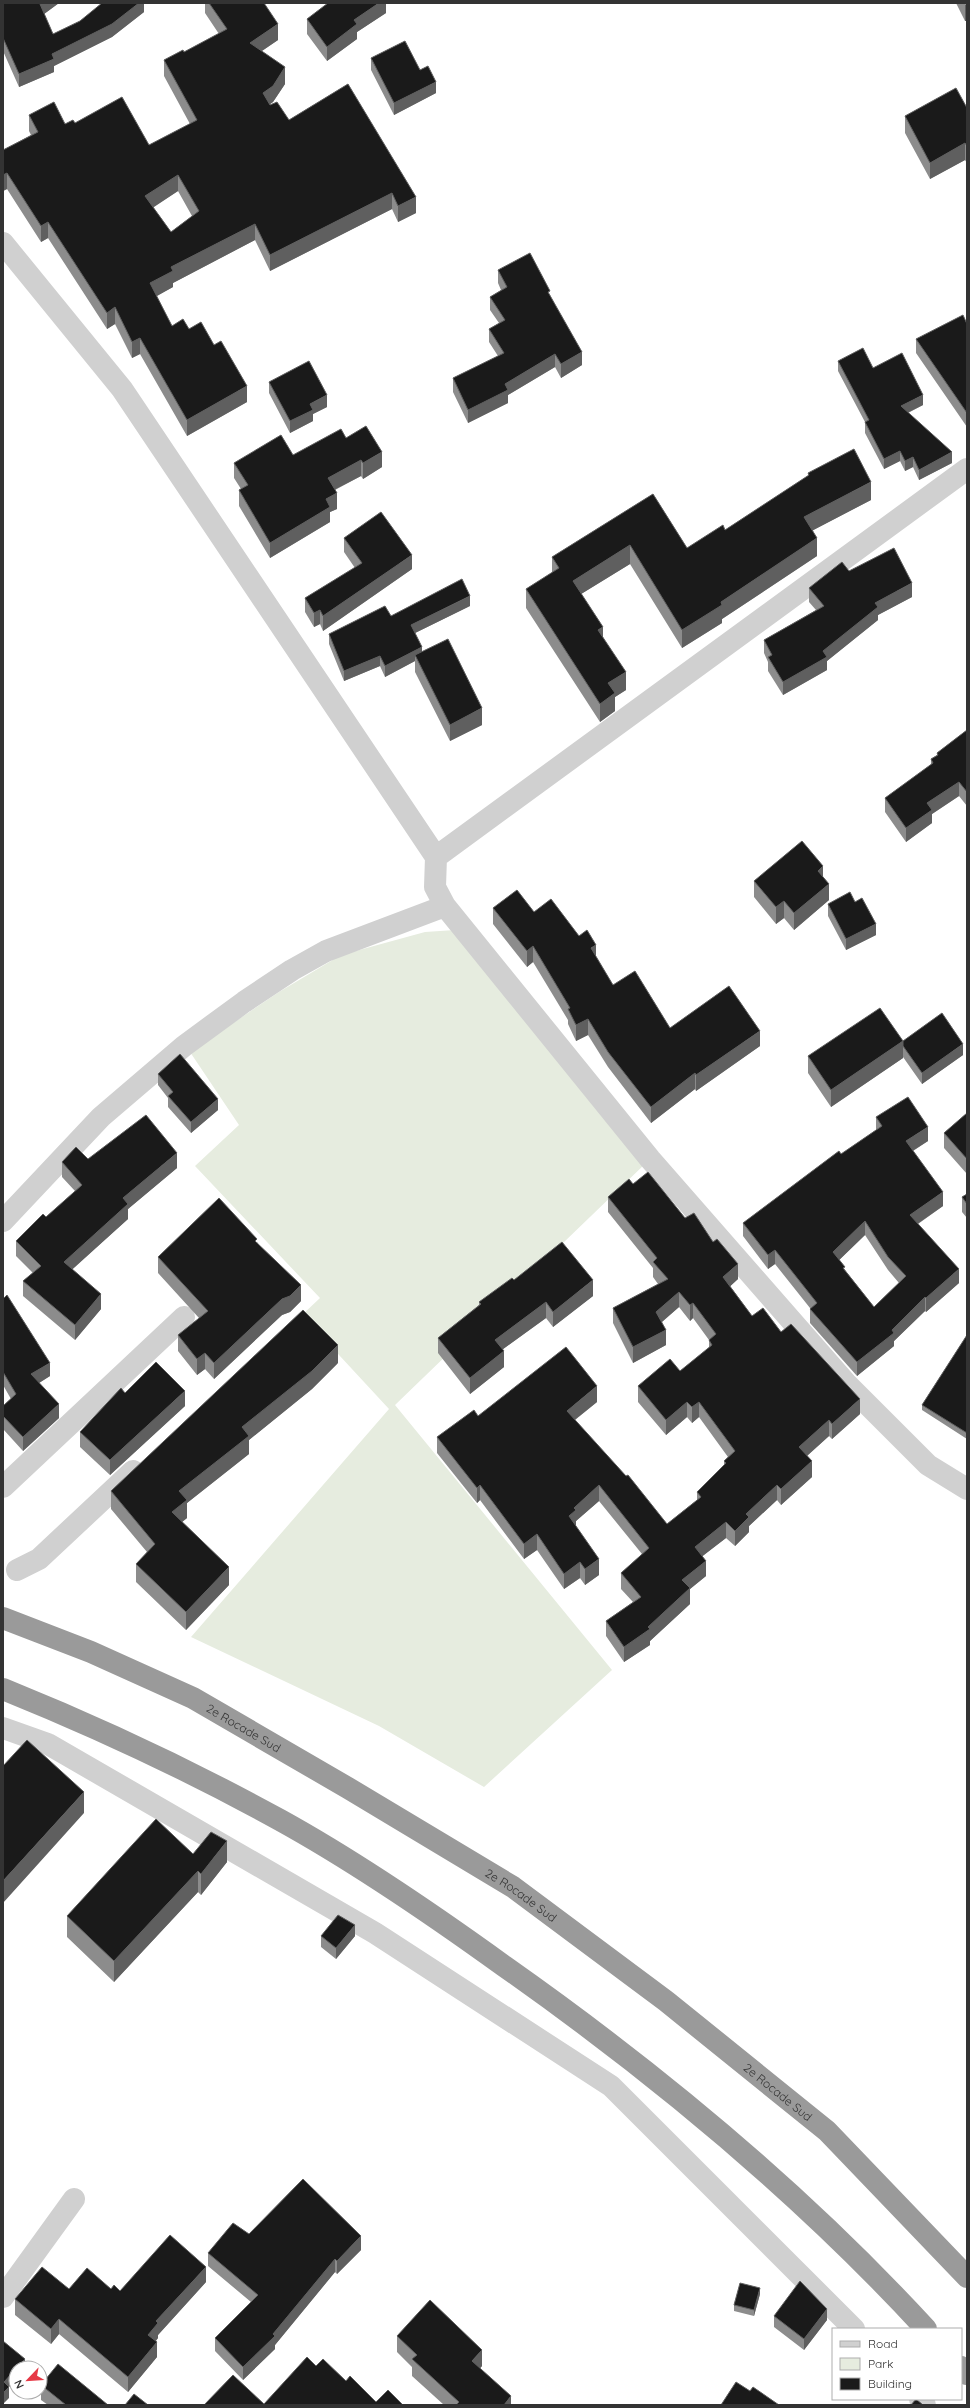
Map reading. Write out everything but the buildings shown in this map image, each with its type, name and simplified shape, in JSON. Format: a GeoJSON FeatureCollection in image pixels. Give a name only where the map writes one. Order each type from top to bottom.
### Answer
{"type":"FeatureCollection","features":[{"type":"Feature","properties":{"kind":"highway","name":"2e Rocade Sud"},"geometry":{"type":"LineString","coordinates":[[3,1618],[91,1652],[193,1698],[348,1788],[513,1887],[666,2001],[827,2131],[967,2277]]}},
{"type":"Feature","properties":{"kind":"highway"},"geometry":{"type":"LineString","coordinates":[[3,1688],[67,1715],[162,1760],[280,1820],[371,1874],[466,1938],[557,2003],[651,2075],[747,2155],[830,2230],[925,2328]]}},
{"type":"Feature","properties":{"kind":"street"},"geometry":{"type":"LineString","coordinates":[[3,243],[122,388],[436,857],[435,887],[445,906],[650,1159],[846,1383],[928,1465],[967,1489]]}},
{"type":"Feature","properties":{"kind":"street"},"geometry":{"type":"LineString","coordinates":[[436,857],[967,469]]}},
{"type":"Feature","properties":{"kind":"street"},"geometry":{"type":"LineString","coordinates":[[3,1221],[102,1117],[184,1046],[244,1002],[292,970],[326,951],[436,907],[445,906]]}},
{"type":"Feature","properties":{"kind":"street"},"geometry":{"type":"LineString","coordinates":[[3,1487],[184,1317]]}},
{"type":"Feature","properties":{"kind":"street"},"geometry":{"type":"LineString","coordinates":[[17,1570],[39,1559],[148,1458]]}},
{"type":"Feature","properties":{"kind":"street"},"geometry":{"type":"LineString","coordinates":[[3,1728],[48,1744],[375,1933],[611,2086],[853,2328]]}},
{"type":"Feature","properties":{"kind":"street"},"geometry":{"type":"LineString","coordinates":[[3,2297],[74,2199]]}},
{"type":"Feature","properties":{"kind":"green space"},"geometry":{"type":"Polygon","coordinates":[[[455,930],[646,1163],[395,1405],[612,1670],[484,1787],[379,1726],[191,1637],[389,1409],[302,1315],[320,1298],[195,1166],[239,1125],[190,1052],[279,992],[341,955],[425,932],[455,930]]]}}]}
